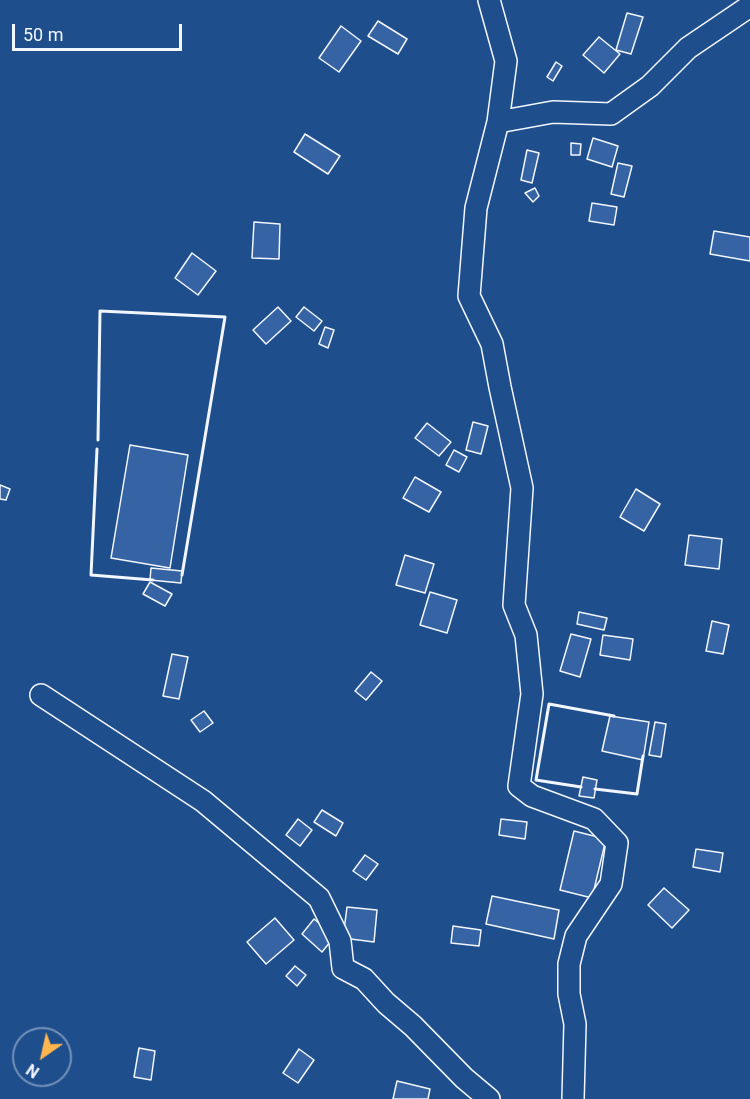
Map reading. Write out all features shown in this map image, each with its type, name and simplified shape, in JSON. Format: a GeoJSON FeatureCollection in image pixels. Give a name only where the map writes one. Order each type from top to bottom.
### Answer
{"type":"FeatureCollection","features":[{"type":"Feature","properties":{"kind":"street"},"geometry":{"type":"LineString","coordinates":[[489,0],[506,61],[498,122],[476,208],[469,296],[492,344],[522,488],[514,605],[526,635],[532,694],[519,786],[532,796],[594,819],[617,843],[611,884],[576,936],[569,964],[569,994],[575,1024],[573,1099]]}},
{"type":"Feature","properties":{"kind":"street"},"geometry":{"type":"LineString","coordinates":[[498,122],[553,112],[611,114],[650,86],[688,48],[750,6]]}},
{"type":"Feature","properties":{"kind":"street"},"geometry":{"type":"LineString","coordinates":[[41,695],[203,801],[319,898],[340,941],[343,968],[364,979],[464,1078],[489,1099]]}},
{"type":"Feature","properties":{"kind":"building"},"geometry":{"type":"Polygon","coordinates":[[[627,13],[643,17],[631,54],[616,50],[627,13]]]}},
{"type":"Feature","properties":{"kind":"building"},"geometry":{"type":"Polygon","coordinates":[[[378,21],[407,39],[398,54],[368,36],[378,21]]]}},
{"type":"Feature","properties":{"kind":"building"},"geometry":{"type":"Polygon","coordinates":[[[341,26],[361,41],[339,72],[319,58],[341,26]]]}},
{"type":"Feature","properties":{"kind":"building"},"geometry":{"type":"Polygon","coordinates":[[[599,37],[620,54],[604,73],[583,55],[599,37]]]}},
{"type":"Feature","properties":{"kind":"building"},"geometry":{"type":"Polygon","coordinates":[[[556,62],[562,66],[553,81],[547,77],[556,62]]]}},
{"type":"Feature","properties":{"kind":"building"},"geometry":{"type":"Polygon","coordinates":[[[305,134],[340,156],[328,174],[294,152],[305,134]]]}},
{"type":"Feature","properties":{"kind":"building"},"geometry":{"type":"Polygon","coordinates":[[[593,138],[618,146],[612,167],[587,159],[593,138]]]}},
{"type":"Feature","properties":{"kind":"building"},"geometry":{"type":"Polygon","coordinates":[[[571,143],[581,144],[580,155],[571,155],[571,143]]]}},
{"type":"Feature","properties":{"kind":"building"},"geometry":{"type":"Polygon","coordinates":[[[527,150],[539,153],[532,183],[521,180],[527,150]]]}},
{"type":"Feature","properties":{"kind":"building"},"geometry":{"type":"Polygon","coordinates":[[[618,163],[632,166],[624,197],[611,194],[618,163]]]}},
{"type":"Feature","properties":{"kind":"building"},"geometry":{"type":"Polygon","coordinates":[[[535,188],[539,196],[533,202],[525,193],[535,188]]]}},
{"type":"Feature","properties":{"kind":"building"},"geometry":{"type":"Polygon","coordinates":[[[592,203],[617,207],[614,225],[589,221],[592,203]]]}},
{"type":"Feature","properties":{"kind":"building"},"geometry":{"type":"Polygon","coordinates":[[[254,222],[280,224],[279,259],[252,258],[254,222]]]}},
{"type":"Feature","properties":{"kind":"building"},"geometry":{"type":"Polygon","coordinates":[[[714,231],[750,237],[750,261],[710,254],[714,231]]]}},
{"type":"Feature","properties":{"kind":"building"},"geometry":{"type":"Polygon","coordinates":[[[192,253],[216,271],[198,295],[175,278],[192,253]]]}},
{"type":"Feature","properties":{"kind":"building"},"geometry":{"type":"Polygon","coordinates":[[[278,307],[291,321],[266,344],[253,330],[278,307]]]}},
{"type":"Feature","properties":{"kind":"building"},"geometry":{"type":"Polygon","coordinates":[[[304,307],[322,321],[314,331],[296,317],[304,307]]]}},
{"type":"Feature","properties":{"kind":"building"},"geometry":{"type":"Polygon","coordinates":[[[325,327],[334,330],[328,348],[319,344],[325,327]]]}},
{"type":"Feature","properties":{"kind":"building"},"geometry":{"type":"Polygon","coordinates":[[[473,422],[488,426],[481,454],[466,450],[473,422]]]}},
{"type":"Feature","properties":{"kind":"building"},"geometry":{"type":"Polygon","coordinates":[[[427,423],[451,442],[439,456],[415,438],[427,423]]]}},
{"type":"Feature","properties":{"kind":"building"},"geometry":{"type":"Polygon","coordinates":[[[130,445],[188,455],[170,568],[111,558],[130,445]]]}},
{"type":"Feature","properties":{"kind":"building"},"geometry":{"type":"Polygon","coordinates":[[[454,450],[467,457],[459,472],[446,465],[454,450]]]}},
{"type":"Feature","properties":{"kind":"building"},"geometry":{"type":"Polygon","coordinates":[[[415,477],[441,492],[429,512],[403,498],[415,477]]]}},
{"type":"Feature","properties":{"kind":"building"},"geometry":{"type":"Polygon","coordinates":[[[0,485],[10,489],[6,500],[0,499],[0,485]]]}},
{"type":"Feature","properties":{"kind":"building"},"geometry":{"type":"Polygon","coordinates":[[[636,489],[660,504],[644,531],[620,517],[636,489]]]}},
{"type":"Feature","properties":{"kind":"building"},"geometry":{"type":"Polygon","coordinates":[[[689,535],[722,539],[719,569],[685,565],[689,535]]]}},
{"type":"Feature","properties":{"kind":"building"},"geometry":{"type":"Polygon","coordinates":[[[405,555],[434,564],[425,593],[396,585],[405,555]]]}},
{"type":"Feature","properties":{"kind":"building"},"geometry":{"type":"Polygon","coordinates":[[[151,568],[182,571],[181,583],[150,580],[151,568]]]}},
{"type":"Feature","properties":{"kind":"building"},"geometry":{"type":"Polygon","coordinates":[[[150,582],[172,594],[165,606],[143,594],[150,582]]]}},
{"type":"Feature","properties":{"kind":"building"},"geometry":{"type":"Polygon","coordinates":[[[430,592],[457,600],[447,633],[420,625],[430,592]]]}},
{"type":"Feature","properties":{"kind":"building"},"geometry":{"type":"Polygon","coordinates":[[[579,612],[607,618],[604,630],[577,624],[579,612]]]}},
{"type":"Feature","properties":{"kind":"building"},"geometry":{"type":"Polygon","coordinates":[[[712,621],[729,625],[723,654],[706,651],[712,621]]]}},
{"type":"Feature","properties":{"kind":"building"},"geometry":{"type":"Polygon","coordinates":[[[571,634],[591,639],[580,677],[560,671],[571,634]]]}},
{"type":"Feature","properties":{"kind":"building"},"geometry":{"type":"Polygon","coordinates":[[[603,635],[633,639],[630,660],[600,655],[603,635]]]}},
{"type":"Feature","properties":{"kind":"building"},"geometry":{"type":"Polygon","coordinates":[[[172,654],[188,657],[179,699],[163,696],[172,654]]]}},
{"type":"Feature","properties":{"kind":"building"},"geometry":{"type":"Polygon","coordinates":[[[371,672],[382,681],[366,700],[355,691],[371,672]]]}},
{"type":"Feature","properties":{"kind":"building"},"geometry":{"type":"Polygon","coordinates":[[[204,711],[213,723],[200,732],[191,720],[204,711]]]}},
{"type":"Feature","properties":{"kind":"building"},"geometry":{"type":"Polygon","coordinates":[[[610,716],[649,722],[643,760],[602,751],[610,716]]]}},
{"type":"Feature","properties":{"kind":"building"},"geometry":{"type":"Polygon","coordinates":[[[655,722],[666,724],[661,757],[649,755],[655,722]]]}},
{"type":"Feature","properties":{"kind":"building"},"geometry":{"type":"Polygon","coordinates":[[[583,777],[597,780],[594,798],[579,796],[583,777]]]}},
{"type":"Feature","properties":{"kind":"building"},"geometry":{"type":"Polygon","coordinates":[[[322,810],[343,823],[336,836],[314,822],[322,810]]]}},
{"type":"Feature","properties":{"kind":"building"},"geometry":{"type":"Polygon","coordinates":[[[298,819],[312,830],[300,846],[286,835],[298,819]]]}},
{"type":"Feature","properties":{"kind":"building"},"geometry":{"type":"Polygon","coordinates":[[[501,819],[527,822],[525,839],[499,835],[501,819]]]}},
{"type":"Feature","properties":{"kind":"building"},"geometry":{"type":"Polygon","coordinates":[[[574,831],[606,839],[592,898],[560,890],[574,831]]]}},
{"type":"Feature","properties":{"kind":"building"},"geometry":{"type":"Polygon","coordinates":[[[696,849],[723,853],[720,872],[693,867],[696,849]]]}},
{"type":"Feature","properties":{"kind":"building"},"geometry":{"type":"Polygon","coordinates":[[[365,855],[378,864],[366,880],[353,871],[365,855]]]}},
{"type":"Feature","properties":{"kind":"building"},"geometry":{"type":"Polygon","coordinates":[[[664,888],[689,910],[672,928],[648,905],[664,888]]]}},
{"type":"Feature","properties":{"kind":"building"},"geometry":{"type":"Polygon","coordinates":[[[492,896],[559,910],[554,939],[486,924],[492,896]]]}},
{"type":"Feature","properties":{"kind":"building"},"geometry":{"type":"Polygon","coordinates":[[[347,907],[377,910],[374,942],[343,938],[347,907]]]}},
{"type":"Feature","properties":{"kind":"building"},"geometry":{"type":"Polygon","coordinates":[[[275,918],[294,940],[266,964],[247,942],[275,918]]]}},
{"type":"Feature","properties":{"kind":"building"},"geometry":{"type":"Polygon","coordinates":[[[314,919],[335,936],[322,952],[302,934],[314,919]]]}},
{"type":"Feature","properties":{"kind":"building"},"geometry":{"type":"Polygon","coordinates":[[[453,926],[481,930],[479,946],[451,943],[453,926]]]}},
{"type":"Feature","properties":{"kind":"building"},"geometry":{"type":"Polygon","coordinates":[[[295,966],[306,975],[297,986],[286,976],[295,966]]]}},
{"type":"Feature","properties":{"kind":"building"},"geometry":{"type":"Polygon","coordinates":[[[139,1048],[155,1051],[151,1080],[134,1077],[139,1048]]]}},
{"type":"Feature","properties":{"kind":"building"},"geometry":{"type":"Polygon","coordinates":[[[299,1049],[314,1060],[298,1083],[283,1073],[299,1049]]]}},
{"type":"Feature","properties":{"kind":"building"},"geometry":{"type":"Polygon","coordinates":[[[397,1081],[430,1089],[428,1099],[393,1099],[397,1081]]]}},
{"type":"Feature","properties":{"kind":"wall"},"geometry":{"type":"LineString","coordinates":[[98,440],[100,311],[225,317],[182,575]]}},
{"type":"Feature","properties":{"kind":"wall"},"geometry":{"type":"LineString","coordinates":[[97,449],[91,575],[153,580]]}},
{"type":"Feature","properties":{"kind":"wall"},"geometry":{"type":"LineString","coordinates":[[581,787],[536,780],[549,704],[614,716]]}},
{"type":"Feature","properties":{"kind":"wall"},"geometry":{"type":"LineString","coordinates":[[595,789],[637,794],[643,756]]}}]}
